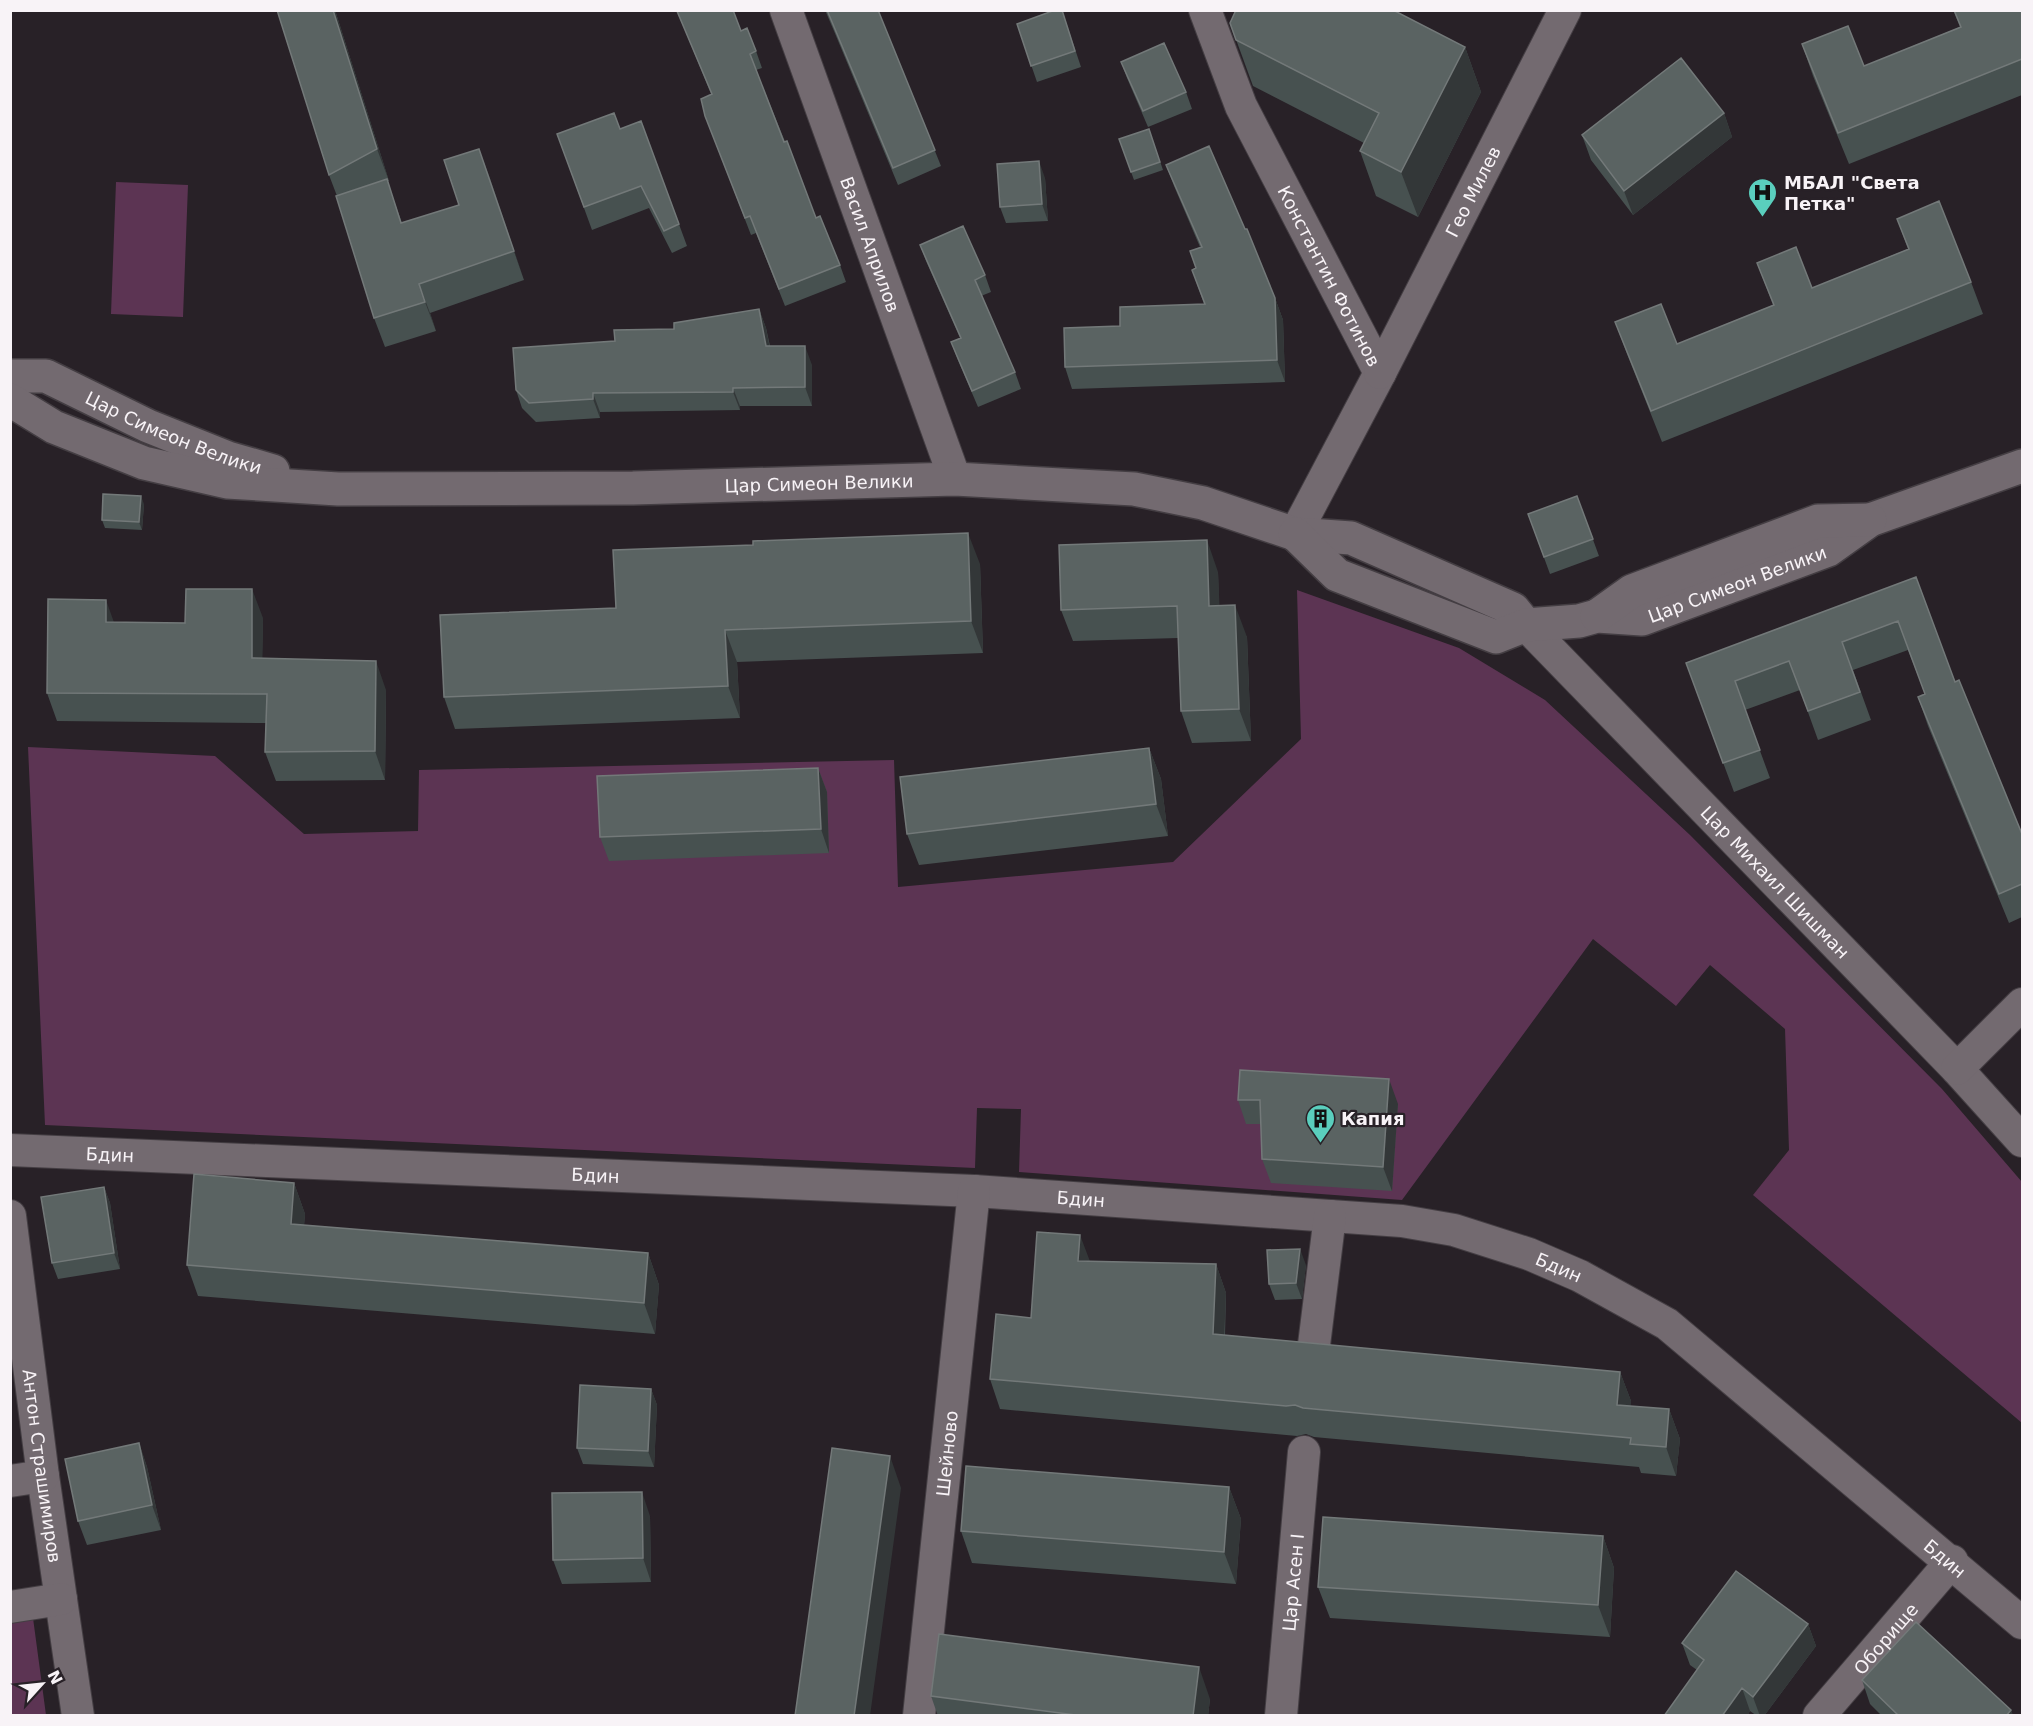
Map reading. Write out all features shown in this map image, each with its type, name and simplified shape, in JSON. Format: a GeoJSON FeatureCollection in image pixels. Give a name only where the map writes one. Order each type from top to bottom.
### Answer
{"type":"FeatureCollection","features":[{"type":"Feature","properties":{"kind":"main road","name":"Цар Симеон Велики"},"geometry":{"type":"LineString","coordinates":[[10,376],[46,376],[148,426],[228,458],[338,489]]}},
{"type":"Feature","properties":{"kind":"main road","name":"Цар Симеон Велики"},"geometry":{"type":"LineString","coordinates":[[10,400],[54,426],[144,463],[227,482],[338,489],[633,488],[955,479],[1134,489],[1203,503],[1294,534],[1351,538],[1513,609],[1526,625],[1579,621],[1597,616],[1632,591],[1818,521],[1870,520],[2022,466]]}},
{"type":"Feature","properties":{"kind":"street","name":"Васил Априлов"},"geometry":{"type":"LineString","coordinates":[[786,10],[955,479]]}},
{"type":"Feature","properties":{"kind":"street","name":"Константин Фотинов"},"geometry":{"type":"LineString","coordinates":[[1205,10],[1241,106],[1380,373],[1294,534]]}},
{"type":"Feature","properties":{"kind":"street","name":"Гео Милев"},"geometry":{"type":"LineString","coordinates":[[1380,373],[1565,10]]}},
{"type":"Feature","properties":{"kind":"street","name":"Цар Михаил Шишман"},"geometry":{"type":"LineString","coordinates":[[1526,625],[1957,1069],[2022,1142]]}},
{"type":"Feature","properties":{"kind":"street"},"geometry":{"type":"LineString","coordinates":[[1957,1069],[2022,1004]]}},
{"type":"Feature","properties":{"kind":"street","name":"Бдин"},"geometry":{"type":"LineString","coordinates":[[10,1150],[974,1191],[1402,1221],[1454,1230],[1529,1254],[1580,1276],[1657,1319],[1952,1561],[2022,1623]]}},
{"type":"Feature","properties":{"kind":"street","name":"Шейново"},"geometry":{"type":"LineString","coordinates":[[919,1716],[974,1191]]}},
{"type":"Feature","properties":{"kind":"street","name":"Антон Страшимиров"},"geometry":{"type":"LineString","coordinates":[[10,1216],[43,1476],[78,1716]]}},
{"type":"Feature","properties":{"kind":"street"},"geometry":{"type":"LineString","coordinates":[[1312,1353],[1330,1216]]}},
{"type":"Feature","properties":{"kind":"street","name":"Цар Асен I"},"geometry":{"type":"LineString","coordinates":[[1281,1716],[1304,1452]]}},
{"type":"Feature","properties":{"kind":"street"},"geometry":{"type":"LineString","coordinates":[[10,1481],[43,1476]]}},
{"type":"Feature","properties":{"kind":"street","name":"Оборище"},"geometry":{"type":"LineString","coordinates":[[1819,1716],[1952,1561]]}},
{"type":"Feature","properties":{"kind":"street"},"geometry":{"type":"LineString","coordinates":[[10,1607],[61,1599]]}},
{"type":"Feature","properties":{"kind":"shaded area"},"geometry":{"type":"Polygon","coordinates":[[[116,182],[188,185],[183,317],[111,314],[116,182]]]}},
{"type":"Feature","properties":{"kind":"shaded area"},"geometry":{"type":"Polygon","coordinates":[[[1297,590],[1459,648],[1545,700],[1690,835],[1942,1089],[2022,1182],[2022,1423],[1753,1195],[1789,1150],[1785,1029],[1710,965],[1676,1006],[1593,939],[1402,1200],[1019,1172],[1021,1109],[977,1108],[975,1168],[45,1125],[28,747],[215,756],[304,834],[418,831],[419,770],[894,760],[898,887],[1173,862],[1301,739],[1297,590]]]}},
{"type":"Feature","properties":{"kind":"shaded area"},"geometry":{"type":"Polygon","coordinates":[[[33,1618],[46,1715],[11,1715],[10,1622],[33,1618]]]}},
{"type":"Feature","properties":{"kind":"building"},"geometry":{"type":"Polygon","coordinates":[[[277,10],[333,10],[377,149],[329,175],[277,10]]]}},
{"type":"Feature","properties":{"kind":"building"},"geometry":{"type":"Polygon","coordinates":[[[733,10],[741,31],[747,28],[756,51],[750,54],[784,142],[787,141],[816,218],[820,216],[840,265],[779,289],[750,216],[745,218],[705,116],[701,99],[712,94],[677,11],[733,10]]]}},
{"type":"Feature","properties":{"kind":"building"},"geometry":{"type":"Polygon","coordinates":[[[827,10],[878,10],[935,150],[893,168],[827,10]]]}},
{"type":"Feature","properties":{"kind":"building"},"geometry":{"type":"Polygon","coordinates":[[[1055,10],[1062,10],[1075,51],[1031,66],[1017,24],[1055,10]]]}},
{"type":"Feature","properties":{"kind":"building"},"geometry":{"type":"Polygon","coordinates":[[[1236,10],[1393,10],[1465,47],[1401,172],[1360,151],[1379,113],[1236,40],[1230,23],[1236,10]]]}},
{"type":"Feature","properties":{"kind":"building"},"geometry":{"type":"Polygon","coordinates":[[[1954,10],[2022,10],[2022,59],[1838,133],[1802,44],[1848,26],[1864,66],[1961,27],[1954,10]]]}},
{"type":"Feature","properties":{"kind":"building"},"geometry":{"type":"Polygon","coordinates":[[[1164,43],[1186,92],[1143,111],[1121,62],[1164,43]]]}},
{"type":"Feature","properties":{"kind":"building"},"geometry":{"type":"Polygon","coordinates":[[[1681,58],[1724,113],[1624,191],[1582,135],[1681,58]]]}},
{"type":"Feature","properties":{"kind":"building"},"geometry":{"type":"Polygon","coordinates":[[[614,113],[620,129],[641,121],[679,224],[664,231],[641,186],[584,207],[557,134],[614,113]]]}},
{"type":"Feature","properties":{"kind":"building"},"geometry":{"type":"Polygon","coordinates":[[[1149,129],[1160,162],[1131,172],[1119,139],[1149,129]]]}},
{"type":"Feature","properties":{"kind":"building"},"geometry":{"type":"Polygon","coordinates":[[[1209,146],[1275,298],[1277,360],[1065,367],[1064,328],[1120,326],[1120,307],[1205,304],[1192,270],[1196,268],[1190,251],[1202,247],[1166,165],[1209,146]]]}},
{"type":"Feature","properties":{"kind":"building"},"geometry":{"type":"Polygon","coordinates":[[[479,149],[514,251],[419,284],[425,302],[374,318],[336,196],[387,179],[401,223],[459,205],[444,160],[479,149]]]}},
{"type":"Feature","properties":{"kind":"building"},"geometry":{"type":"Polygon","coordinates":[[[1039,161],[1042,204],[1000,207],[997,164],[1039,161]]]}},
{"type":"Feature","properties":{"kind":"building"},"geometry":{"type":"Polygon","coordinates":[[[1939,201],[1971,282],[1651,411],[1615,322],[1661,304],[1677,344],[1774,305],[1757,263],[1796,247],[1812,288],[1909,249],[1897,219],[1939,201]]]}},
{"type":"Feature","properties":{"kind":"building"},"geometry":{"type":"Polygon","coordinates":[[[963,226],[985,275],[975,280],[1015,372],[972,391],[951,342],[961,338],[920,245],[963,226]]]}},
{"type":"Feature","properties":{"kind":"building"},"geometry":{"type":"Polygon","coordinates":[[[759,309],[766,346],[805,346],[805,387],[733,388],[733,392],[593,393],[593,399],[529,403],[516,390],[513,348],[615,341],[614,330],[674,329],[674,323],[759,309]]]}},
{"type":"Feature","properties":{"kind":"building"},"geometry":{"type":"Polygon","coordinates":[[[103,494],[141,496],[139,522],[102,520],[103,494]]]}},
{"type":"Feature","properties":{"kind":"building"},"geometry":{"type":"Polygon","coordinates":[[[1577,496],[1593,539],[1544,557],[1528,514],[1577,496]]]}},
{"type":"Feature","properties":{"kind":"building"},"geometry":{"type":"Polygon","coordinates":[[[968,533],[971,621],[725,630],[728,686],[444,697],[440,615],[616,608],[613,550],[753,545],[753,541],[968,533]]]}},
{"type":"Feature","properties":{"kind":"building"},"geometry":{"type":"Polygon","coordinates":[[[1207,540],[1209,606],[1235,605],[1239,709],[1181,711],[1177,606],[1061,610],[1059,545],[1207,540]]]}},
{"type":"Feature","properties":{"kind":"building"},"geometry":{"type":"Polygon","coordinates":[[[1916,577],[1955,682],[1959,680],[2022,834],[2022,884],[1999,894],[1918,697],[1925,694],[1898,621],[1842,642],[1860,692],[1808,711],[1789,661],[1735,681],[1760,750],[1723,763],[1686,663],[1916,577]]]}},
{"type":"Feature","properties":{"kind":"building"},"geometry":{"type":"Polygon","coordinates":[[[186,589],[252,589],[252,658],[376,661],[375,751],[265,752],[267,694],[47,693],[48,599],[106,600],[106,622],[185,623],[186,589]]]}},
{"type":"Feature","properties":{"kind":"building"},"geometry":{"type":"Polygon","coordinates":[[[1149,748],[1156,804],[907,834],[900,777],[1149,748]]]}},
{"type":"Feature","properties":{"kind":"building"},"geometry":{"type":"Polygon","coordinates":[[[818,768],[821,829],[600,837],[597,776],[818,768]]]}},
{"type":"Feature","properties":{"kind":"building","name":"Капия"},"geometry":{"type":"Polygon","coordinates":[[[1240,1070],[1389,1079],[1383,1167],[1262,1159],[1260,1100],[1238,1100],[1240,1070]]]}},
{"type":"Feature","properties":{"kind":"building"},"geometry":{"type":"Polygon","coordinates":[[[194,1174],[294,1183],[291,1224],[648,1253],[644,1303],[187,1265],[194,1174]]]}},
{"type":"Feature","properties":{"kind":"building"},"geometry":{"type":"Polygon","coordinates":[[[104,1187],[114,1253],[52,1263],[41,1197],[104,1187]]]}},
{"type":"Feature","properties":{"kind":"building"},"geometry":{"type":"Polygon","coordinates":[[[1037,1232],[1080,1235],[1078,1261],[1216,1264],[1213,1334],[1620,1372],[1617,1405],[1669,1409],[1666,1447],[1630,1444],[1631,1438],[1303,1408],[1295,1405],[990,1379],[996,1314],[1031,1318],[1037,1232]]]}},
{"type":"Feature","properties":{"kind":"building"},"geometry":{"type":"Polygon","coordinates":[[[1300,1249],[1296,1283],[1269,1284],[1267,1250],[1300,1249]]]}},
{"type":"Feature","properties":{"kind":"building"},"geometry":{"type":"Polygon","coordinates":[[[580,1385],[651,1389],[648,1451],[577,1448],[580,1385]]]}},
{"type":"Feature","properties":{"kind":"building"},"geometry":{"type":"Polygon","coordinates":[[[139,1443],[152,1505],[78,1521],[65,1459],[139,1443]]]}},
{"type":"Feature","properties":{"kind":"building"},"geometry":{"type":"Polygon","coordinates":[[[832,1448],[890,1456],[854,1716],[795,1716],[832,1448]]]}},
{"type":"Feature","properties":{"kind":"building"},"geometry":{"type":"Polygon","coordinates":[[[966,1466],[1229,1487],[1224,1552],[961,1531],[966,1466]]]}},
{"type":"Feature","properties":{"kind":"building"},"geometry":{"type":"Polygon","coordinates":[[[642,1492],[643,1558],[553,1560],[552,1493],[642,1492]]]}},
{"type":"Feature","properties":{"kind":"building"},"geometry":{"type":"Polygon","coordinates":[[[1323,1517],[1603,1536],[1598,1605],[1318,1587],[1323,1517]]]}},
{"type":"Feature","properties":{"kind":"building"},"geometry":{"type":"Polygon","coordinates":[[[1736,1571],[1808,1624],[1753,1697],[1742,1688],[1722,1716],[1664,1716],[1704,1660],[1682,1643],[1736,1571]]]}},
{"type":"Feature","properties":{"kind":"building"},"geometry":{"type":"Polygon","coordinates":[[[1916,1622],[2011,1710],[2006,1716],[1899,1716],[1862,1680],[1916,1622]]]}},
{"type":"Feature","properties":{"kind":"building"},"geometry":{"type":"Polygon","coordinates":[[[939,1634],[1199,1667],[1193,1716],[1083,1716],[931,1696],[939,1634]]]}},
{"type":"Feature","properties":{"kind":"place","name":"МБАЛ \"Света Петка\""},"geometry":{"type":"Point","coordinates":[1763,218]}},
{"type":"Feature","properties":{"kind":"place","name":"Капия"},"geometry":{"type":"Point","coordinates":[1320,1144]}}]}
